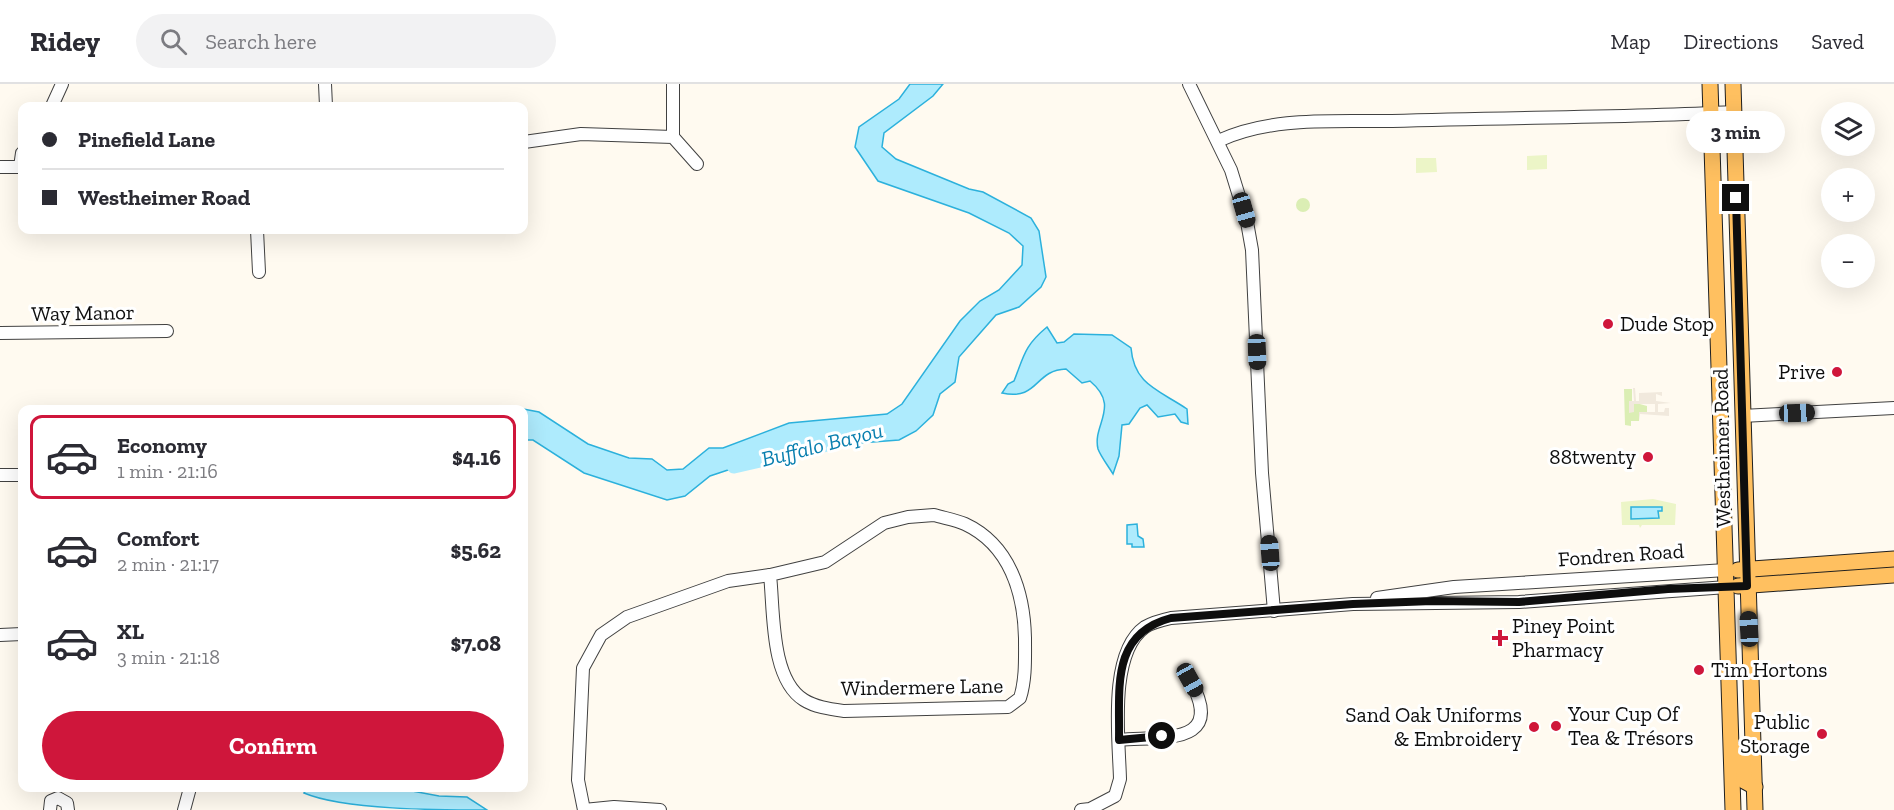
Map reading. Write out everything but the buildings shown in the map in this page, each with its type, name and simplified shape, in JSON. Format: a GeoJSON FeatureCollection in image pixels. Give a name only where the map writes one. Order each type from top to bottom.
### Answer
{"type":"FeatureCollection","features":[{"type":"Feature","properties":{"kind":"main road","name":"Westheimer Road"},"geometry":{"type":"LineString","coordinates":[[1710,84],[1733,810]]}},
{"type":"Feature","properties":{"kind":"main road","name":"Westheimer Road"},"geometry":{"type":"LineString","coordinates":[[1733,84],[1755,810]]}},
{"type":"Feature","properties":{"kind":"main road","name":"Fondren Road"},"geometry":{"type":"LineString","coordinates":[[1726,570],[1894,559]]}},
{"type":"Feature","properties":{"kind":"main road","name":"Fondren Road"},"geometry":{"type":"LineString","coordinates":[[1727,587],[1894,575]]}},
{"type":"Feature","properties":{"kind":"main road"},"geometry":{"type":"LineString","coordinates":[[1732,748],[1743,757],[1744,782],[1755,787]]}},
{"type":"Feature","properties":{"kind":"street"},"geometry":{"type":"LineString","coordinates":[[55,102],[62,84]]}},
{"type":"Feature","properties":{"kind":"street"},"geometry":{"type":"LineString","coordinates":[[325,84],[326,102]]}},
{"type":"Feature","properties":{"kind":"street"},"geometry":{"type":"LineString","coordinates":[[673,84],[672,137],[697,164]]}},
{"type":"Feature","properties":{"kind":"street"},"geometry":{"type":"LineString","coordinates":[[1189,84],[1218,141],[1240,197],[1252,250],[1262,474],[1274,611]]}},
{"type":"Feature","properties":{"kind":"street"},"geometry":{"type":"LineString","coordinates":[[1218,141],[1249,129],[1302,123],[1733,111]]}},
{"type":"Feature","properties":{"kind":"street"},"geometry":{"type":"LineString","coordinates":[[528,141],[581,134],[672,137]]}},
{"type":"Feature","properties":{"kind":"street"},"geometry":{"type":"LineString","coordinates":[[0,167],[18,167]]}},
{"type":"Feature","properties":{"kind":"street"},"geometry":{"type":"LineString","coordinates":[[257,234],[259,272]]}},
{"type":"Feature","properties":{"kind":"street","name":"Way Manor"},"geometry":{"type":"LineString","coordinates":[[0,333],[167,331]]}},
{"type":"Feature","properties":{"kind":"street"},"geometry":{"type":"LineString","coordinates":[[1742,416],[1894,408]]}},
{"type":"Feature","properties":{"kind":"street"},"geometry":{"type":"LineString","coordinates":[[0,475],[18,475]]}},
{"type":"Feature","properties":{"kind":"street","name":"Windermere Lane"},"geometry":{"type":"LineString","coordinates":[[584,810],[578,780],[583,668],[601,635],[627,617],[728,581],[825,562],[884,524],[908,517],[934,515],[965,524],[1000,552],[1017,583],[1024,615],[1025,655],[1020,698],[1013,705],[1008,706],[844,711],[823,708],[802,699],[784,677],[779,662],[770,574]]}},
{"type":"Feature","properties":{"kind":"street","name":"Fondren Road"},"geometry":{"type":"LineString","coordinates":[[1353,604],[1435,589],[1726,570]]}},
{"type":"Feature","properties":{"kind":"street","name":"Fondren Road"},"geometry":{"type":"LineString","coordinates":[[1119,740],[1121,670],[1130,646],[1143,628],[1171,618],[1353,604],[1432,601],[1519,602],[1668,589],[1727,587]]}},
{"type":"Feature","properties":{"kind":"street"},"geometry":{"type":"LineString","coordinates":[[0,635],[18,634]]}},
{"type":"Feature","properties":{"kind":"street"},"geometry":{"type":"LineString","coordinates":[[1081,810],[1090,809],[1115,796],[1120,779],[1119,740],[1184,735],[1198,726],[1203,713],[1198,695],[1190,680]]}},
{"type":"Feature","properties":{"kind":"street"},"geometry":{"type":"LineString","coordinates":[[184,810],[189,792]]}},
{"type":"Feature","properties":{"kind":"street"},"geometry":{"type":"LineString","coordinates":[[50,810],[51,801],[58,798],[67,802],[68,810]]}},
{"type":"Feature","properties":{"kind":"street"},"geometry":{"type":"LineString","coordinates":[[584,810],[614,807],[660,810]]}},
{"type":"Feature","properties":{"kind":"green space"},"geometry":{"type":"Polygon","coordinates":[[[1547,155],[1547,169],[1527,170],[1527,156],[1547,155]]]}},
{"type":"Feature","properties":{"kind":"green space"},"geometry":{"type":"Polygon","coordinates":[[[1416,158],[1436,158],[1437,172],[1416,173],[1416,158]]]}},
{"type":"Feature","properties":{"kind":"green space"},"geometry":{"type":"Polygon","coordinates":[[[1303,198],[1308,200],[1310,205],[1308,210],[1303,212],[1298,210],[1296,205],[1298,200],[1303,198]]]}},
{"type":"Feature","properties":{"kind":"green space"},"geometry":{"type":"Polygon","coordinates":[[[1624,389],[1632,389],[1632,401],[1629,401],[1647,406],[1647,412],[1639,412],[1639,421],[1631,421],[1631,426],[1625,425],[1624,389]]]}},
{"type":"Feature","properties":{"kind":"green space"},"geometry":{"type":"Polygon","coordinates":[[[1653,499],[1676,504],[1675,525],[1642,525],[1640,528],[1639,525],[1622,525],[1621,502],[1653,499]]]}},
{"type":"Feature","properties":{"kind":"shaded area"},"geometry":{"type":"Polygon","coordinates":[[[1633,388],[1635,388],[1636,401],[1639,401],[1639,393],[1662,392],[1662,396],[1656,394],[1656,401],[1671,403],[1658,404],[1658,412],[1664,412],[1665,408],[1669,408],[1669,416],[1640,414],[1639,421],[1639,412],[1655,412],[1655,404],[1634,404],[1634,412],[1629,413],[1629,401],[1634,401],[1633,388]]]}},
{"type":"Feature","properties":{"kind":"water"},"geometry":{"type":"Polygon","coordinates":[[[910,84],[943,84],[933,96],[884,133],[882,147],[896,159],[969,189],[983,192],[1031,218],[1039,231],[1046,277],[1041,287],[1019,307],[996,315],[959,357],[955,382],[940,394],[933,415],[916,431],[899,440],[794,448],[710,476],[685,496],[667,500],[584,473],[533,440],[528,440],[528,410],[539,412],[588,444],[629,458],[652,459],[667,470],[683,469],[709,448],[723,448],[789,423],[887,414],[902,404],[960,321],[980,301],[999,290],[1022,265],[1023,246],[1009,233],[969,213],[878,181],[855,147],[859,127],[899,99],[910,84]]]}},
{"type":"Feature","properties":{"kind":"water"},"geometry":{"type":"Polygon","coordinates":[[[1047,327],[1057,343],[1064,342],[1074,334],[1112,335],[1131,348],[1133,360],[1143,379],[1187,409],[1188,424],[1181,422],[1175,414],[1158,417],[1147,405],[1140,408],[1129,424],[1122,425],[1119,456],[1113,474],[1098,449],[1097,440],[1105,407],[1099,390],[1090,381],[1082,383],[1066,369],[1048,374],[1023,393],[1002,393],[1008,384],[1014,381],[1029,346],[1047,327]]]}},
{"type":"Feature","properties":{"kind":"water"},"geometry":{"type":"Polygon","coordinates":[[[1631,507],[1662,507],[1662,511],[1658,511],[1659,518],[1631,519],[1631,507]]]}},
{"type":"Feature","properties":{"kind":"water"},"geometry":{"type":"Polygon","coordinates":[[[1137,524],[1138,536],[1143,539],[1144,547],[1132,547],[1132,544],[1127,544],[1127,525],[1137,524]]]}},
{"type":"Feature","properties":{"kind":"water"},"geometry":{"type":"Polygon","coordinates":[[[418,792],[439,796],[467,797],[487,810],[367,806],[321,799],[304,793],[418,792]]]}},
{"type":"Feature","properties":{"kind":"waterway","name":"Buffalo Bayou"},"geometry":{"type":"LineString","coordinates":[[734,466],[836,442]]}},
{"type":"Feature","properties":{"kind":"place","name":"Dude Stop"},"geometry":{"type":"Point","coordinates":[1608,324]}},
{"type":"Feature","properties":{"kind":"place","name":"Prive"},"geometry":{"type":"Point","coordinates":[1837,372]}},
{"type":"Feature","properties":{"kind":"place","name":"88twenty"},"geometry":{"type":"Point","coordinates":[1648,457]}},
{"type":"Feature","properties":{"kind":"place","name":"Piney Point Pharmacy"},"geometry":{"type":"Point","coordinates":[1500,638]}},
{"type":"Feature","properties":{"kind":"place","name":"Tim Hortons"},"geometry":{"type":"Point","coordinates":[1699,670]}},
{"type":"Feature","properties":{"kind":"place","name":"Your Cup Of Tea & Trésors"},"geometry":{"type":"Point","coordinates":[1556,726]}},
{"type":"Feature","properties":{"kind":"place","name":"Sand Oak Uniforms & Embroidery"},"geometry":{"type":"Point","coordinates":[1534,727]}},
{"type":"Feature","properties":{"kind":"place","name":"Public Storage"},"geometry":{"type":"Point","coordinates":[1822,734]}},
{"type":"Feature","properties":{"kind":"route"},"geometry":{"type":"LineString","coordinates":[[1162,736],[1119,740],[1120,686],[1124,660],[1130,646],[1143,628],[1155,622],[1171,618],[1353,604],[1368,606],[1432,601],[1519,602],[1668,589],[1747,586],[1736,198]]}}]}
